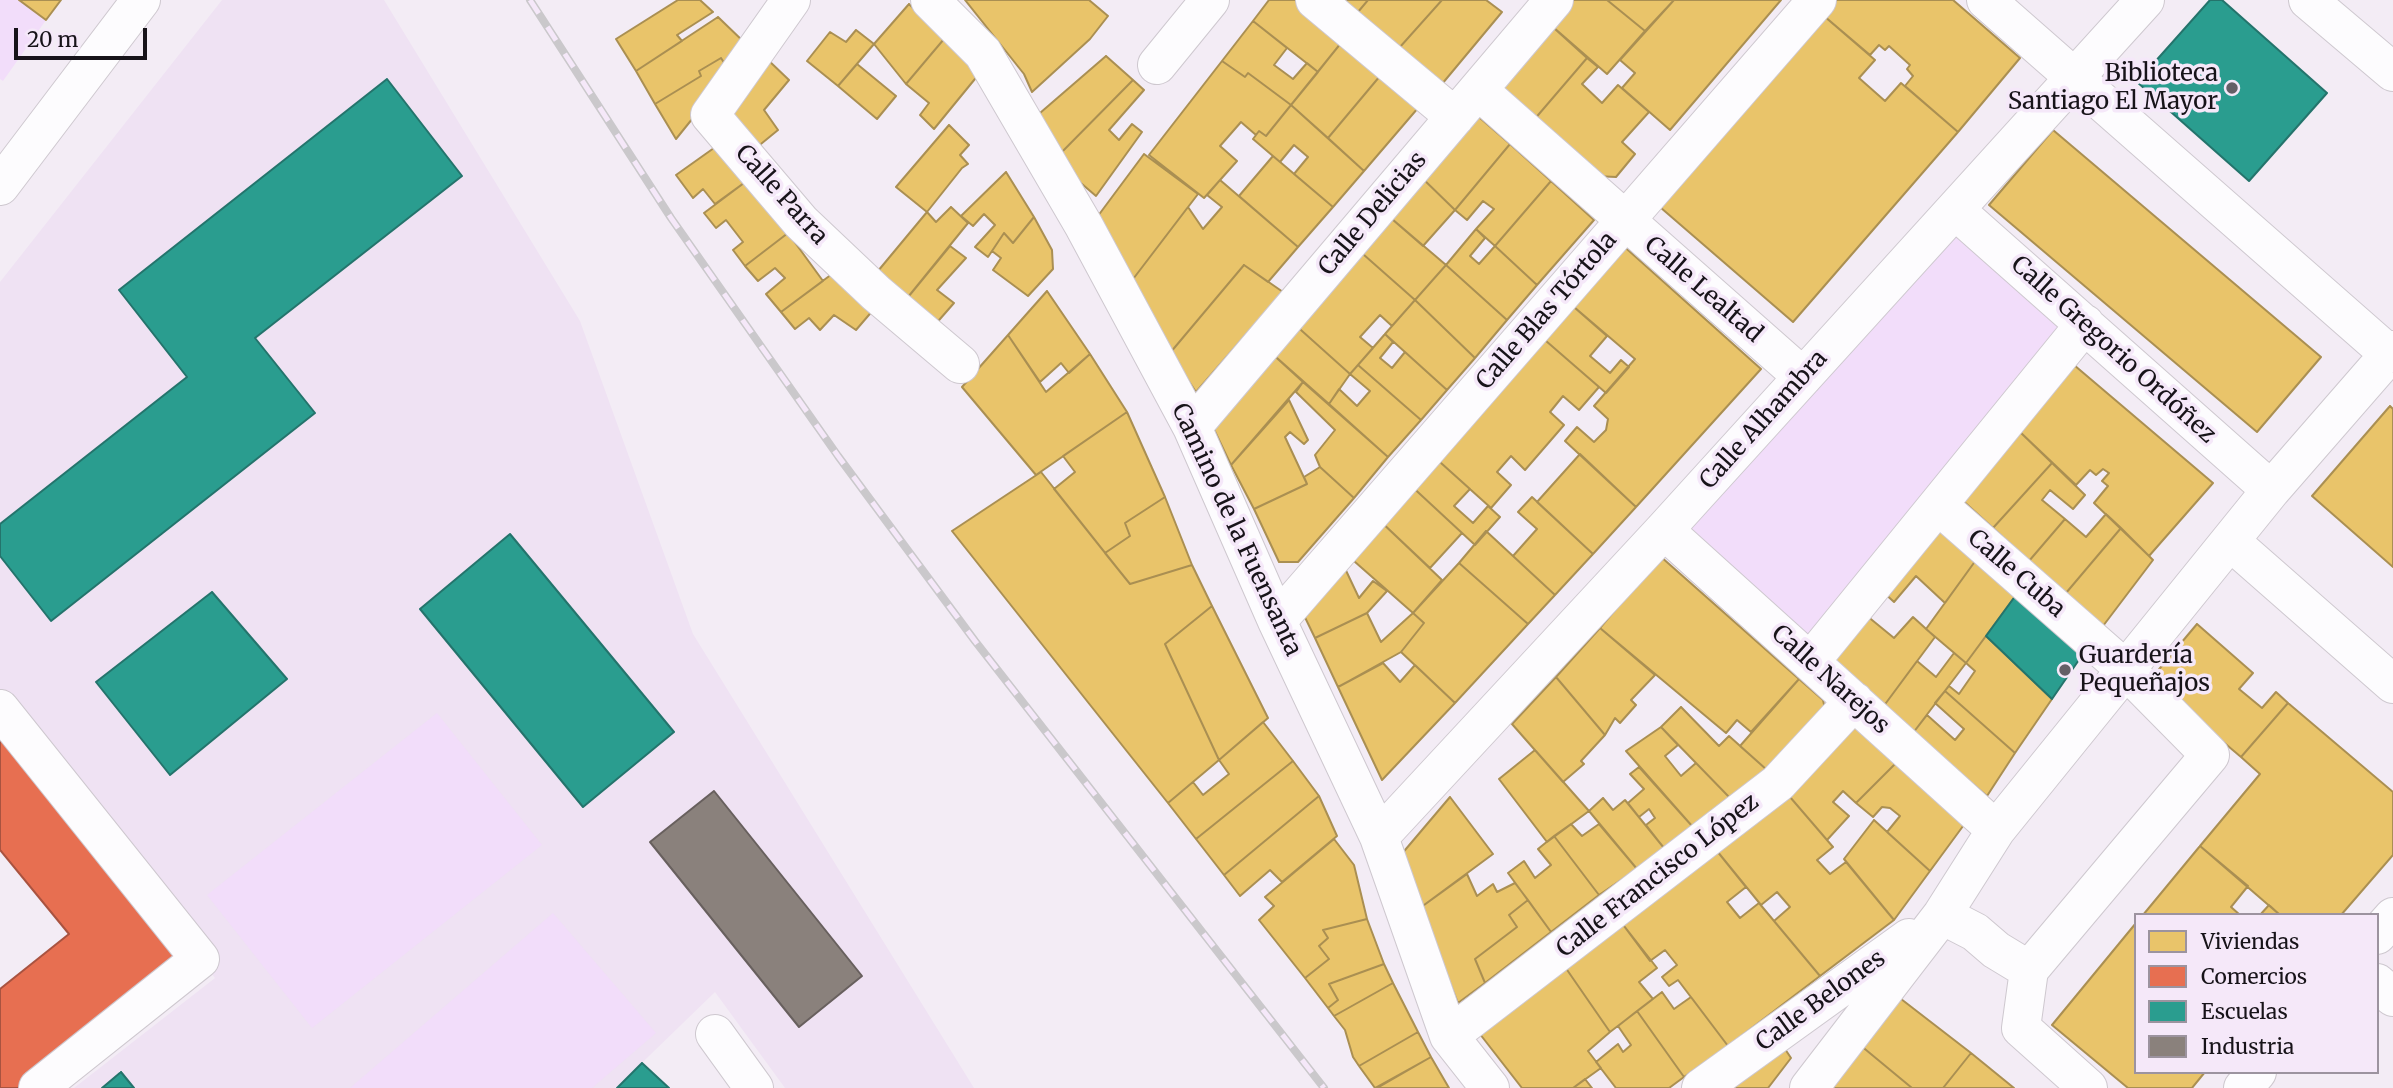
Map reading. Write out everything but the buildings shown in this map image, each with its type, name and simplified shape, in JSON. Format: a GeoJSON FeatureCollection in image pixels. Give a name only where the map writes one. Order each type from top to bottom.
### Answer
{"type":"FeatureCollection","features":[{"type":"Feature","properties":{"kind":"street"},"geometry":{"type":"LineString","coordinates":[[0,186],[141,0]]}},
{"type":"Feature","properties":{"kind":"street","name":"Calle Parra"},"geometry":{"type":"LineString","coordinates":[[791,0],[710,115],[801,222],[876,293],[960,364]]}},
{"type":"Feature","properties":{"kind":"street","name":"Camino de la Fuensanta"},"geometry":{"type":"LineString","coordinates":[[930,0],[983,52],[1084,226],[1192,427],[1277,621],[1379,838],[1450,1036],[1490,1088]]}},
{"type":"Feature","properties":{"kind":"street"},"geometry":{"type":"LineString","coordinates":[[1157,65],[1210,0]]}},
{"type":"Feature","properties":{"kind":"street","name":"Calle Lealtad"},"geometry":{"type":"LineString","coordinates":[[1315,0],[1466,104],[1625,222],[1802,377]]}},
{"type":"Feature","properties":{"kind":"street","name":"Calle Delicias"},"geometry":{"type":"LineString","coordinates":[[1192,427],[1554,0]]}},
{"type":"Feature","properties":{"kind":"street","name":"Calle Blas Tórtola"},"geometry":{"type":"LineString","coordinates":[[1277,621],[1817,0]]}},
{"type":"Feature","properties":{"kind":"street"},"geometry":{"type":"LineString","coordinates":[[1809,1088],[1942,915],[1996,830],[2271,490],[2391,352],[1986,0]]}},
{"type":"Feature","properties":{"kind":"street","name":"Calle Alhambra"},"geometry":{"type":"LineString","coordinates":[[1379,838],[1664,530],[2145,0]]}},
{"type":"Feature","properties":{"kind":"street"},"geometry":{"type":"LineString","coordinates":[[2308,0],[2393,72]]}},
{"type":"Feature","properties":{"kind":"street","name":"Calle Gregorio Ordóñez"},"geometry":{"type":"LineString","coordinates":[[1955,210],[2271,490]]}},
{"type":"Feature","properties":{"kind":"street"},"geometry":{"type":"LineString","coordinates":[[1810,662],[2085,324]]}},
{"type":"Feature","properties":{"kind":"street","name":"Calle Cuba"},"geometry":{"type":"LineString","coordinates":[[1938,505],[2126,670],[2210,755],[2029,970]]}},
{"type":"Feature","properties":{"kind":"street","name":"Calle Narejos"},"geometry":{"type":"LineString","coordinates":[[1664,530],[1996,830]]}},
{"type":"Feature","properties":{"kind":"street"},"geometry":{"type":"LineString","coordinates":[[2230,541],[2393,684]]}},
{"type":"Feature","properties":{"kind":"street","name":"Calle Francisco López"},"geometry":{"type":"LineString","coordinates":[[1450,1036],[1777,783],[1854,701]]}},
{"type":"Feature","properties":{"kind":"street"},"geometry":{"type":"LineString","coordinates":[[0,709],[200,959],[38,1088]]}},
{"type":"Feature","properties":{"kind":"street"},"geometry":{"type":"LineString","coordinates":[[1942,915],[1975,932],[2029,970],[2021,1028],[2088,1088]]}},
{"type":"Feature","properties":{"kind":"street","name":"Calle Belones"},"geometry":{"type":"LineString","coordinates":[[1700,1088],[1942,915]]}},
{"type":"Feature","properties":{"kind":"street"},"geometry":{"type":"LineString","coordinates":[[2379,933],[2393,917]]}},
{"type":"Feature","properties":{"kind":"street"},"geometry":{"type":"LineString","coordinates":[[2379,985],[2393,997]]}},
{"type":"Feature","properties":{"kind":"street"},"geometry":{"type":"LineString","coordinates":[[715,1034],[754,1088]]}},
{"type":"Feature","properties":{"kind":"street"},"geometry":{"type":"LineString","coordinates":[[2244,1088],[2255,1074]]}},
{"type":"Feature","properties":{"kind":"shaded area"},"geometry":{"type":"Polygon","coordinates":[[[0,0],[19,0],[46,20],[3,81],[0,79],[0,0]]]}},
{"type":"Feature","properties":{"kind":"shaded area"},"geometry":{"type":"Polygon","coordinates":[[[222,0],[384,0],[580,321],[693,634],[974,1088],[785,1088],[715,992],[616,1088],[74,1088],[215,978],[0,709],[0,282],[222,0]]]}},
{"type":"Feature","properties":{"kind":"shaded area"},"geometry":{"type":"Polygon","coordinates":[[[1955,210],[2085,324],[1810,662],[1664,530],[1955,210]]]}},
{"type":"Feature","properties":{"kind":"shaded area"},"geometry":{"type":"Polygon","coordinates":[[[437,713],[542,845],[312,1028],[207,895],[437,713]]]}},
{"type":"Feature","properties":{"kind":"shaded area"},"geometry":{"type":"Polygon","coordinates":[[[553,913],[656,1033],[592,1088],[350,1088],[553,913]]]}},
{"type":"Feature","properties":{"kind":"railway"},"geometry":{"type":"LineString","coordinates":[[530,0],[671,218],[838,456],[975,641],[1324,1088]]}},
{"type":"Feature","properties":{"kind":"place","name":"Biblioteca Santiago El Mayor"},"geometry":{"type":"Point","coordinates":[2232,88]}},
{"type":"Feature","properties":{"kind":"place","name":"Guardería Pequeñajos"},"geometry":{"type":"Point","coordinates":[2065,670]}}]}
